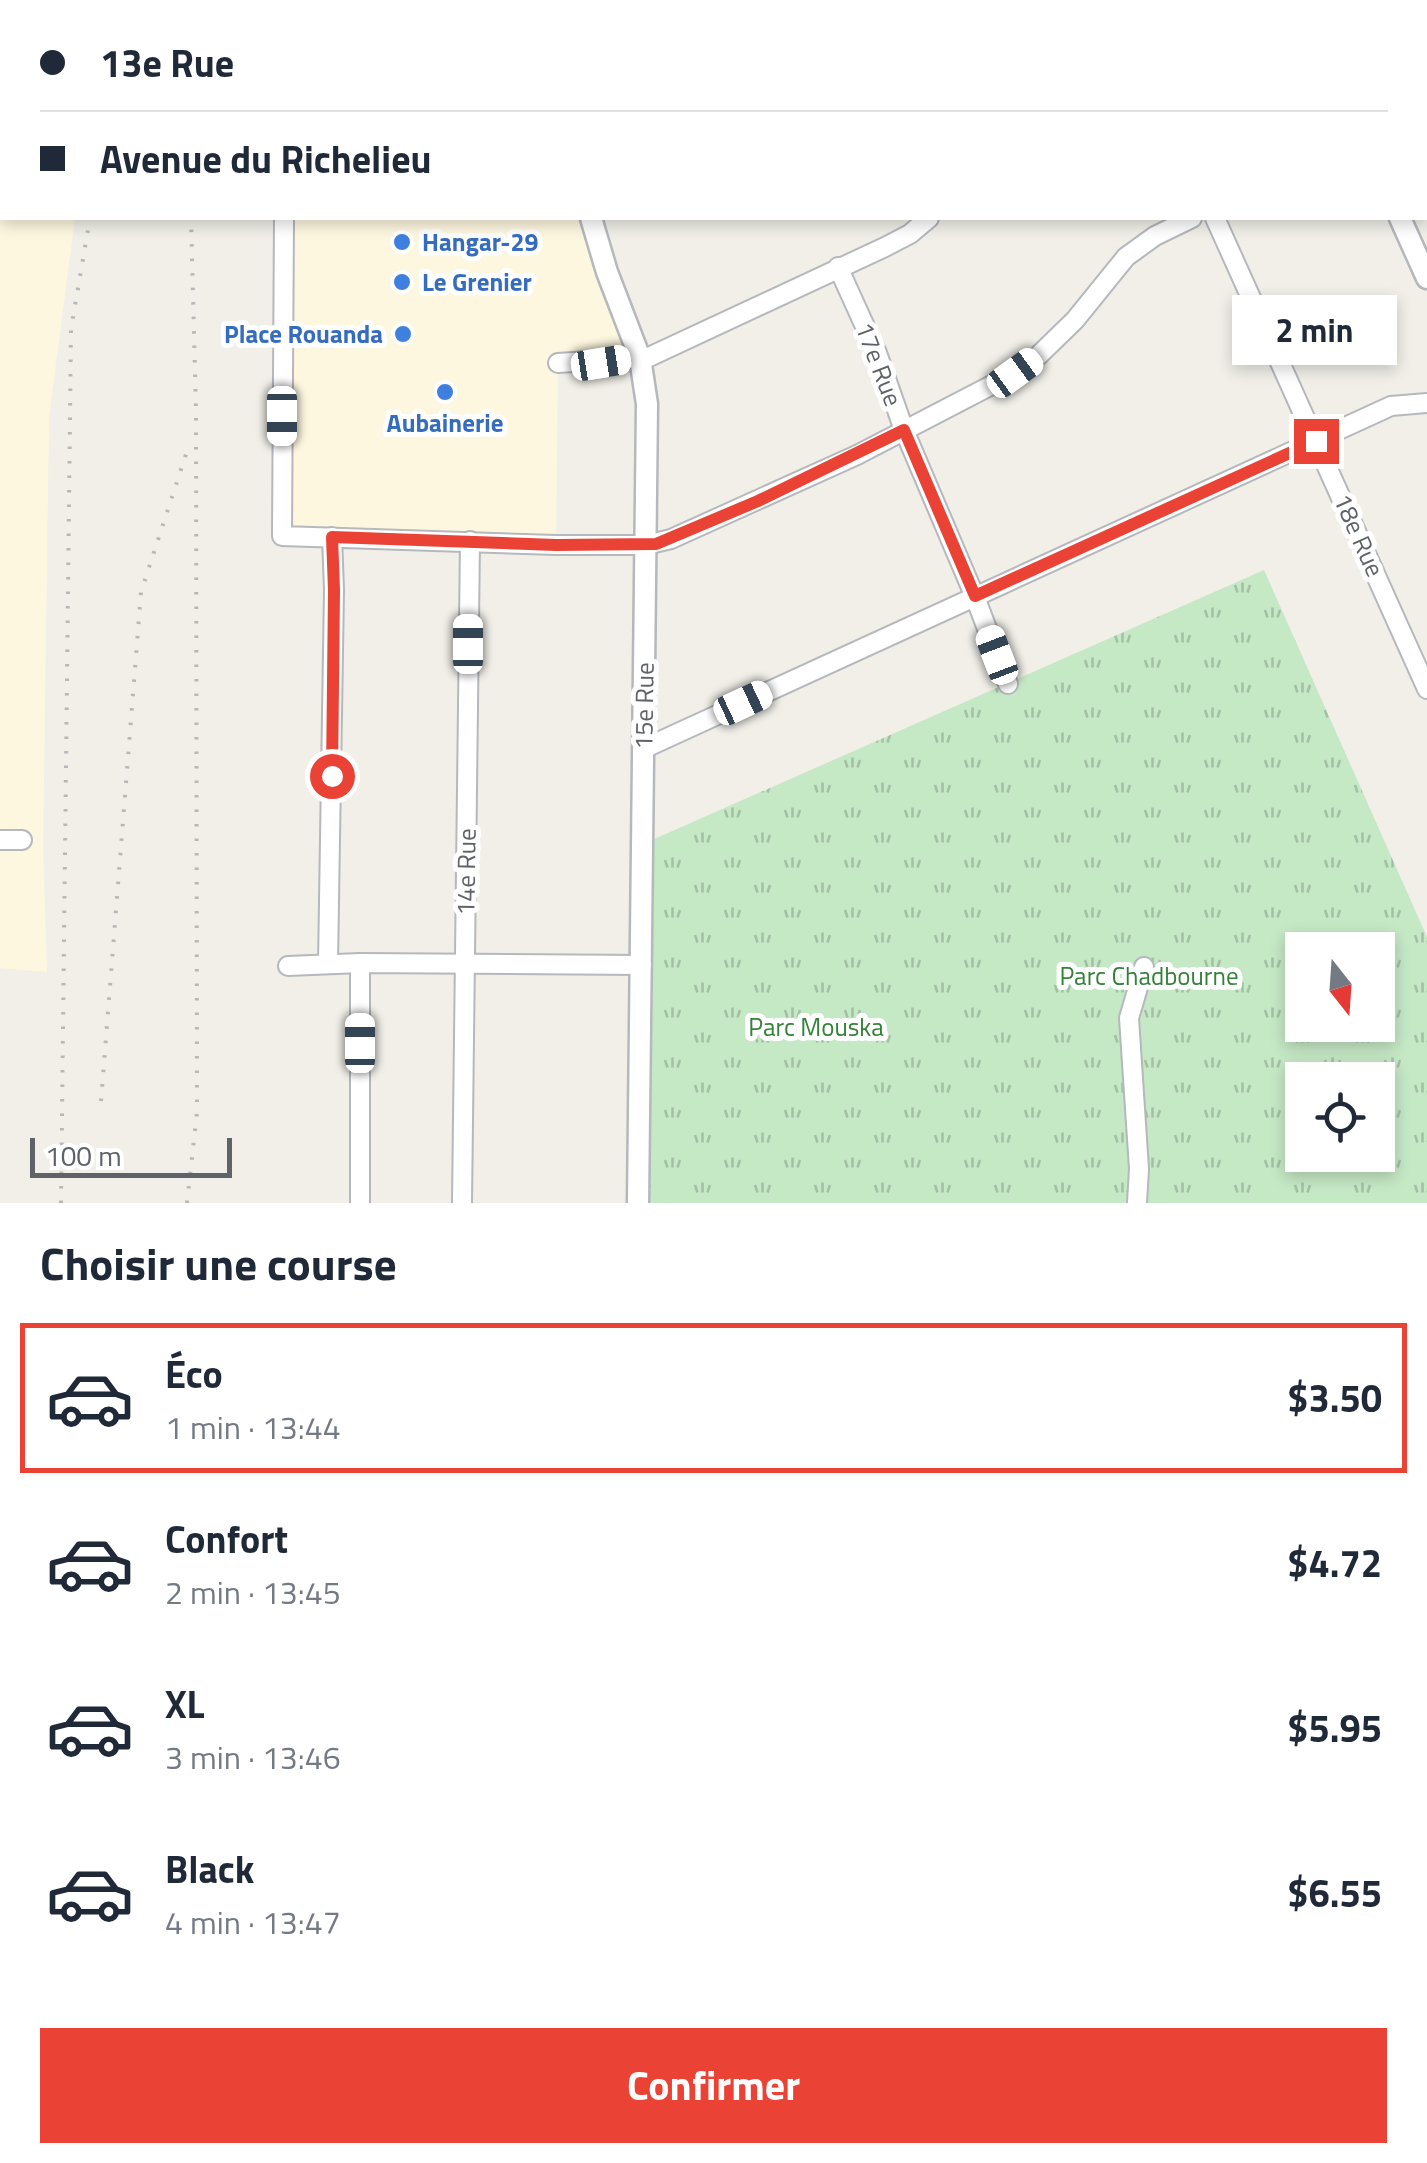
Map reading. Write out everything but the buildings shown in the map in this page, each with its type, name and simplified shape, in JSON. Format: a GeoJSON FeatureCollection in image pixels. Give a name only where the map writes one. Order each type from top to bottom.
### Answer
{"type":"FeatureCollection","features":[{"type":"Feature","properties":{"kind":"street"},"geometry":{"type":"LineString","coordinates":[[284,220],[282,536],[556,545],[646,545],[671,539],[985,390],[1038,356],[1075,320],[1126,256],[1188,220]]}},
{"type":"Feature","properties":{"kind":"street","name":"15e Rue"},"geometry":{"type":"LineString","coordinates":[[592,220],[640,358],[647,404],[638,1203]]}},
{"type":"Feature","properties":{"kind":"street"},"geometry":{"type":"LineString","coordinates":[[558,364],[640,358],[910,234],[927,220]]}},
{"type":"Feature","properties":{"kind":"street","name":"18e Rue"},"geometry":{"type":"LineString","coordinates":[[1217,220],[1427,689]]}},
{"type":"Feature","properties":{"kind":"street"},"geometry":{"type":"LineString","coordinates":[[1401,220],[1427,278]]}},
{"type":"Feature","properties":{"kind":"street","name":"17e Rue"},"geometry":{"type":"LineString","coordinates":[[838,267],[1008,684]]}},
{"type":"Feature","properties":{"kind":"street"},"geometry":{"type":"LineString","coordinates":[[643,749],[1391,406],[1427,403]]}},
{"type":"Feature","properties":{"kind":"street"},"geometry":{"type":"LineString","coordinates":[[328,964],[332,537]]}},
{"type":"Feature","properties":{"kind":"street","name":"14e Rue"},"geometry":{"type":"LineString","coordinates":[[462,1203],[470,540]]}},
{"type":"Feature","properties":{"kind":"street"},"geometry":{"type":"LineString","coordinates":[[0,840],[22,840]]}},
{"type":"Feature","properties":{"kind":"street"},"geometry":{"type":"LineString","coordinates":[[360,963],[360,1203]]}},
{"type":"Feature","properties":{"kind":"street"},"geometry":{"type":"LineString","coordinates":[[288,966],[642,965]]}},
{"type":"Feature","properties":{"kind":"street"},"geometry":{"type":"LineString","coordinates":[[1137,1203],[1140,1169],[1129,1018],[1144,967]]}},
{"type":"Feature","properties":{"kind":"shaded area"},"geometry":{"type":"Polygon","coordinates":[[[0,220],[75,220],[49,417],[43,847],[47,972],[0,968],[0,220]]]}},
{"type":"Feature","properties":{"kind":"shaded area","name":"Place Rouanda"},"geometry":{"type":"Polygon","coordinates":[[[284,220],[592,220],[640,358],[558,364],[556,545],[282,536],[284,220]]]}},
{"type":"Feature","properties":{"kind":"green space"},"geometry":{"type":"Polygon","coordinates":[[[1264,570],[1427,937],[1427,1203],[638,1203],[643,844],[1264,570]]]}},
{"type":"Feature","properties":{"kind":"railway"},"geometry":{"type":"LineString","coordinates":[[61,1203],[71,329],[90,220]]}},
{"type":"Feature","properties":{"kind":"railway"},"geometry":{"type":"LineString","coordinates":[[187,1203],[197,1112],[196,411],[191,220]]}},
{"type":"Feature","properties":{"kind":"railway"},"geometry":{"type":"LineString","coordinates":[[101,1101],[141,592],[189,445]]}},
{"type":"Feature","properties":{"kind":"place","name":"Hangar-29"},"geometry":{"type":"Point","coordinates":[402,242]}},
{"type":"Feature","properties":{"kind":"place","name":"Le Grenier"},"geometry":{"type":"Point","coordinates":[402,282]}},
{"type":"Feature","properties":{"kind":"place","name":"Place Rouanda"},"geometry":{"type":"Point","coordinates":[403,334]}},
{"type":"Feature","properties":{"kind":"place","name":"Aubainerie"},"geometry":{"type":"Point","coordinates":[445,392]}},
{"type":"Feature","properties":{"kind":"route"},"geometry":{"type":"LineString","coordinates":[[332,776],[332,537],[556,545],[656,544],[758,501],[904,430],[975,596],[1316,441]]}},
{"type":"Feature","properties":{"kind":"park label","name":"Parc Chadbourne"},"geometry":{"type":"Point","coordinates":[1149,976]}},
{"type":"Feature","properties":{"kind":"park label","name":"Parc Mouska"},"geometry":{"type":"Point","coordinates":[816,1027]}}]}
